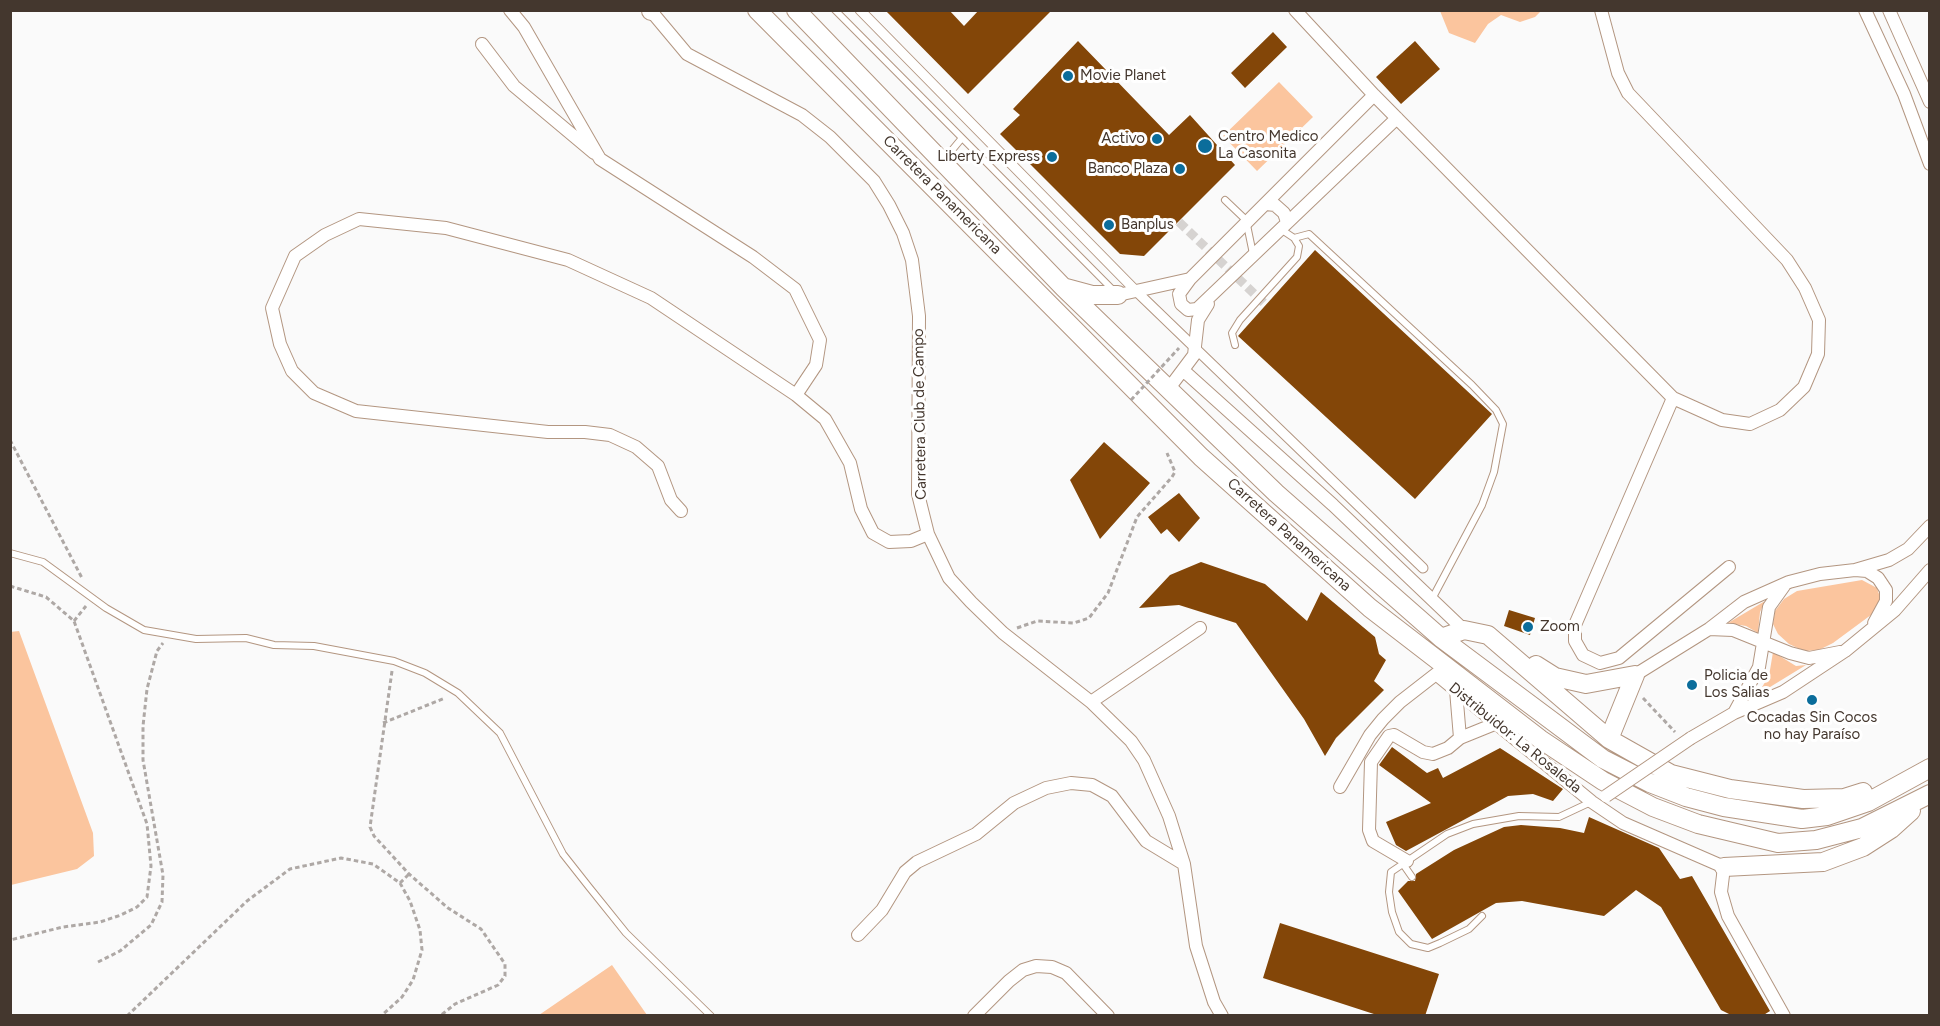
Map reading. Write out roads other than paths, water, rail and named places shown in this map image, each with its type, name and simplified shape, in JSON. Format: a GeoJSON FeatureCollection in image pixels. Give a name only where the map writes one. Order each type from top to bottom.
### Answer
{"type":"FeatureCollection","features":[{"type":"Feature","properties":{"kind":"main road","name":"Carretera Panamericana"},"geometry":{"type":"LineString","coordinates":[[757,10],[1201,457],[1370,608],[1540,739],[1603,782],[1653,807],[1698,824],[1778,843],[1816,840],[1862,828],[1927,796]]}},
{"type":"Feature","properties":{"kind":"main road","name":"Carretera Panamericana"},"geometry":{"type":"LineString","coordinates":[[796,10],[1064,288],[1170,387],[1276,493],[1441,638],[1603,759],[1650,783],[1686,797],[1724,807],[1802,819],[1827,816],[1868,802],[1913,779],[1929,768]]}},
{"type":"Feature","properties":{"kind":"main road"},"geometry":{"type":"LineString","coordinates":[[1064,288],[1092,295],[1118,295]]}},
{"type":"Feature","properties":{"kind":"main road"},"geometry":{"type":"LineString","coordinates":[[1370,608],[1437,674]]}},
{"type":"Feature","properties":{"kind":"main road"},"geometry":{"type":"LineString","coordinates":[[1441,638],[1464,630],[1488,635],[1555,677],[1586,684],[1633,680],[1609,739]]}},
{"type":"Feature","properties":{"kind":"main road"},"geometry":{"type":"LineString","coordinates":[[1488,635],[1609,739],[1671,774],[1731,789],[1803,800],[1844,798],[1913,779]]}},
{"type":"Feature","properties":{"kind":"main road"},"geometry":{"type":"LineString","coordinates":[[1724,867],[1823,862],[1863,848],[1891,829],[1927,796]]}},
{"type":"Feature","properties":{"kind":"street"},"geometry":{"type":"LineString","coordinates":[[510,10],[524,27],[600,159]]}},
{"type":"Feature","properties":{"kind":"street"},"geometry":{"type":"LineString","coordinates":[[860,10],[1137,292],[1423,568]]}},
{"type":"Feature","properties":{"kind":"street"},"geometry":{"type":"LineString","coordinates":[[1295,10],[1374,95],[1672,398],[1722,420],[1750,424],[1780,410],[1804,387],[1818,354],[1819,320],[1805,288],[1787,260],[1628,93],[1618,73],[1601,10]]}},
{"type":"Feature","properties":{"kind":"street"},"geometry":{"type":"LineString","coordinates":[[1865,10],[1904,94],[1929,164]]}},
{"type":"Feature","properties":{"kind":"street"},"geometry":{"type":"LineString","coordinates":[[1889,10],[1929,102]]}},
{"type":"Feature","properties":{"kind":"street","name":"Carretera Club de Campo"},"geometry":{"type":"LineString","coordinates":[[651,11],[687,54],[782,103],[830,137],[873,181],[889,205],[903,232],[912,260],[919,315],[918,494],[928,534],[949,578],[1000,631],[1091,702],[1131,741],[1144,760],[1169,816],[1184,864],[1196,946],[1214,1002],[1222,1016]]}},
{"type":"Feature","properties":{"kind":"street"},"geometry":{"type":"LineString","coordinates":[[482,44],[514,86],[600,159],[753,258],[795,290],[820,340],[816,365],[796,395]]}},
{"type":"Feature","properties":{"kind":"street"},"geometry":{"type":"LineString","coordinates":[[1374,95],[1266,204],[1246,220],[1190,279],[1179,294],[1181,304],[1188,310],[1197,309],[1215,294],[1397,118]]}},
{"type":"Feature","properties":{"kind":"street"},"geometry":{"type":"LineString","coordinates":[[1266,204],[1275,205],[1284,213],[1285,226]]}},
{"type":"Feature","properties":{"kind":"street"},"geometry":{"type":"LineString","coordinates":[[681,511],[671,500],[658,466],[636,447],[610,435],[548,432],[356,411],[314,393],[292,371],[280,344],[272,308],[295,256],[325,235],[359,219],[446,228],[568,260],[651,298],[796,395],[825,419],[850,463],[861,509],[873,533],[890,542],[911,541],[928,534]]}},
{"type":"Feature","properties":{"kind":"street"},"geometry":{"type":"LineString","coordinates":[[1118,295],[1190,279]]}},
{"type":"Feature","properties":{"kind":"street"},"geometry":{"type":"LineString","coordinates":[[1170,387],[1194,356],[1198,320],[1215,294]]}},
{"type":"Feature","properties":{"kind":"street"},"geometry":{"type":"LineString","coordinates":[[1184,371],[1333,505],[1464,630]]}},
{"type":"Feature","properties":{"kind":"street"},"geometry":{"type":"LineString","coordinates":[[1672,398],[1575,625],[1575,641],[1583,656],[1600,663],[1619,658],[1729,567]]}},
{"type":"Feature","properties":{"kind":"street"},"geometry":{"type":"LineString","coordinates":[[1633,680],[1709,629],[1744,602],[1789,582],[1820,574],[1855,570],[1889,560],[1908,549],[1929,526]]}},
{"type":"Feature","properties":{"kind":"street"},"geometry":{"type":"LineString","coordinates":[[1855,570],[1867,571],[1878,578],[1886,590],[1886,601],[1867,635]]}},
{"type":"Feature","properties":{"kind":"street"},"geometry":{"type":"LineString","coordinates":[[1709,629],[1733,630],[1790,653],[1809,658],[1845,651],[1867,635],[1913,592],[1929,570]]}},
{"type":"Feature","properties":{"kind":"street"},"geometry":{"type":"LineString","coordinates":[[1734,713],[1759,667],[1769,607],[1789,582]]}},
{"type":"Feature","properties":{"kind":"street"},"geometry":{"type":"LineString","coordinates":[[1091,702],[1200,628]]}},
{"type":"Feature","properties":{"kind":"street","name":"Distribuidor: La Rosaleda"},"geometry":{"type":"LineString","coordinates":[[1592,802],[1606,796],[1688,740],[1734,713],[1782,692],[1845,651]]}},
{"type":"Feature","properties":{"kind":"street"},"geometry":{"type":"LineString","coordinates":[[1340,788],[1377,727],[1400,702],[1437,674]]}},
{"type":"Feature","properties":{"kind":"street","name":"Distribuidor: La Rosaleda"},"geometry":{"type":"LineString","coordinates":[[1437,674],[1592,802],[1623,823],[1724,867]]}},
{"type":"Feature","properties":{"kind":"street"},"geometry":{"type":"LineString","coordinates":[[1456,690],[1460,738]]}},
{"type":"Feature","properties":{"kind":"street"},"geometry":{"type":"LineString","coordinates":[[1405,862],[1373,841],[1369,830],[1371,762],[1389,736],[1394,735],[1423,752],[1433,754],[1448,748],[1460,738],[1497,723]]}},
{"type":"Feature","properties":{"kind":"street"},"geometry":{"type":"LineString","coordinates":[[858,935],[882,910],[904,872],[917,862],[976,834],[1014,803],[1046,788],[1071,783],[1092,785],[1112,796],[1146,841],[1184,864]]}},
{"type":"Feature","properties":{"kind":"street"},"geometry":{"type":"LineString","coordinates":[[1724,867],[1720,892],[1728,916],[1784,1016]]}},
{"type":"Feature","properties":{"kind":"street"},"geometry":{"type":"LineString","coordinates":[[974,1016],[1009,981],[1023,970],[1036,966],[1052,967],[1066,974],[1108,1016]]}},
{"type":"Feature","properties":{"kind":"lane"},"geometry":{"type":"LineString","coordinates":[[835,10],[1118,295]]}},
{"type":"Feature","properties":{"kind":"lane"},"geometry":{"type":"LineString","coordinates":[[941,163],[962,138]]}},
{"type":"Feature","properties":{"kind":"lane"},"geometry":{"type":"LineString","coordinates":[[1225,200],[1246,220],[1253,257]]}},
{"type":"Feature","properties":{"kind":"lane"},"geometry":{"type":"LineString","coordinates":[[1235,345],[1232,333],[1240,320],[1300,251],[1285,226]]}},
{"type":"Feature","properties":{"kind":"lane"},"geometry":{"type":"LineString","coordinates":[[1294,238],[1309,234],[1472,385],[1496,410],[1503,424],[1494,472],[1477,515],[1432,599]]}},
{"type":"Feature","properties":{"kind":"lane"},"geometry":{"type":"LineString","coordinates":[[10,553],[43,562],[93,599],[144,630],[196,639],[246,638],[274,645],[314,646],[394,661],[425,673],[458,693],[500,733],[563,854],[582,879],[626,933],[653,956],[711,1016]]}},
{"type":"Feature","properties":{"kind":"lane"},"geometry":{"type":"LineString","coordinates":[[1482,916],[1469,929],[1440,944],[1428,948],[1411,944],[1399,932],[1389,892],[1391,872],[1447,834],[1473,824],[1519,816],[1559,817],[1592,802]]}},
{"type":"Feature","properties":{"kind":"lane"},"geometry":{"type":"LineString","coordinates":[[1405,862],[1412,877]]}},
{"type":"Feature","properties":{"kind":"tunnel"},"geometry":{"type":"LineString","coordinates":[[1179,222],[1265,304]]}},
{"type":"Feature","properties":{"kind":"place","name":"Movie Planet"},"geometry":{"type":"Point","coordinates":[1068,76]}},
{"type":"Feature","properties":{"kind":"place","name":"Activo"},"geometry":{"type":"Point","coordinates":[1157,139]}},
{"type":"Feature","properties":{"kind":"place","name":"Centro Medico La Casonita"},"geometry":{"type":"Point","coordinates":[1205,146]}},
{"type":"Feature","properties":{"kind":"place","name":"Liberty Express"},"geometry":{"type":"Point","coordinates":[1052,157]}},
{"type":"Feature","properties":{"kind":"place","name":"Banco Plaza"},"geometry":{"type":"Point","coordinates":[1180,169]}},
{"type":"Feature","properties":{"kind":"place","name":"Banplus"},"geometry":{"type":"Point","coordinates":[1109,225]}},
{"type":"Feature","properties":{"kind":"place","name":"Zoom"},"geometry":{"type":"Point","coordinates":[1528,627]}},
{"type":"Feature","properties":{"kind":"place","name":"Policia de Los Salias"},"geometry":{"type":"Point","coordinates":[1692,685]}},
{"type":"Feature","properties":{"kind":"place","name":"Cocadas Sin Cocos no hay Paraíso"},"geometry":{"type":"Point","coordinates":[1812,700]}}]}
